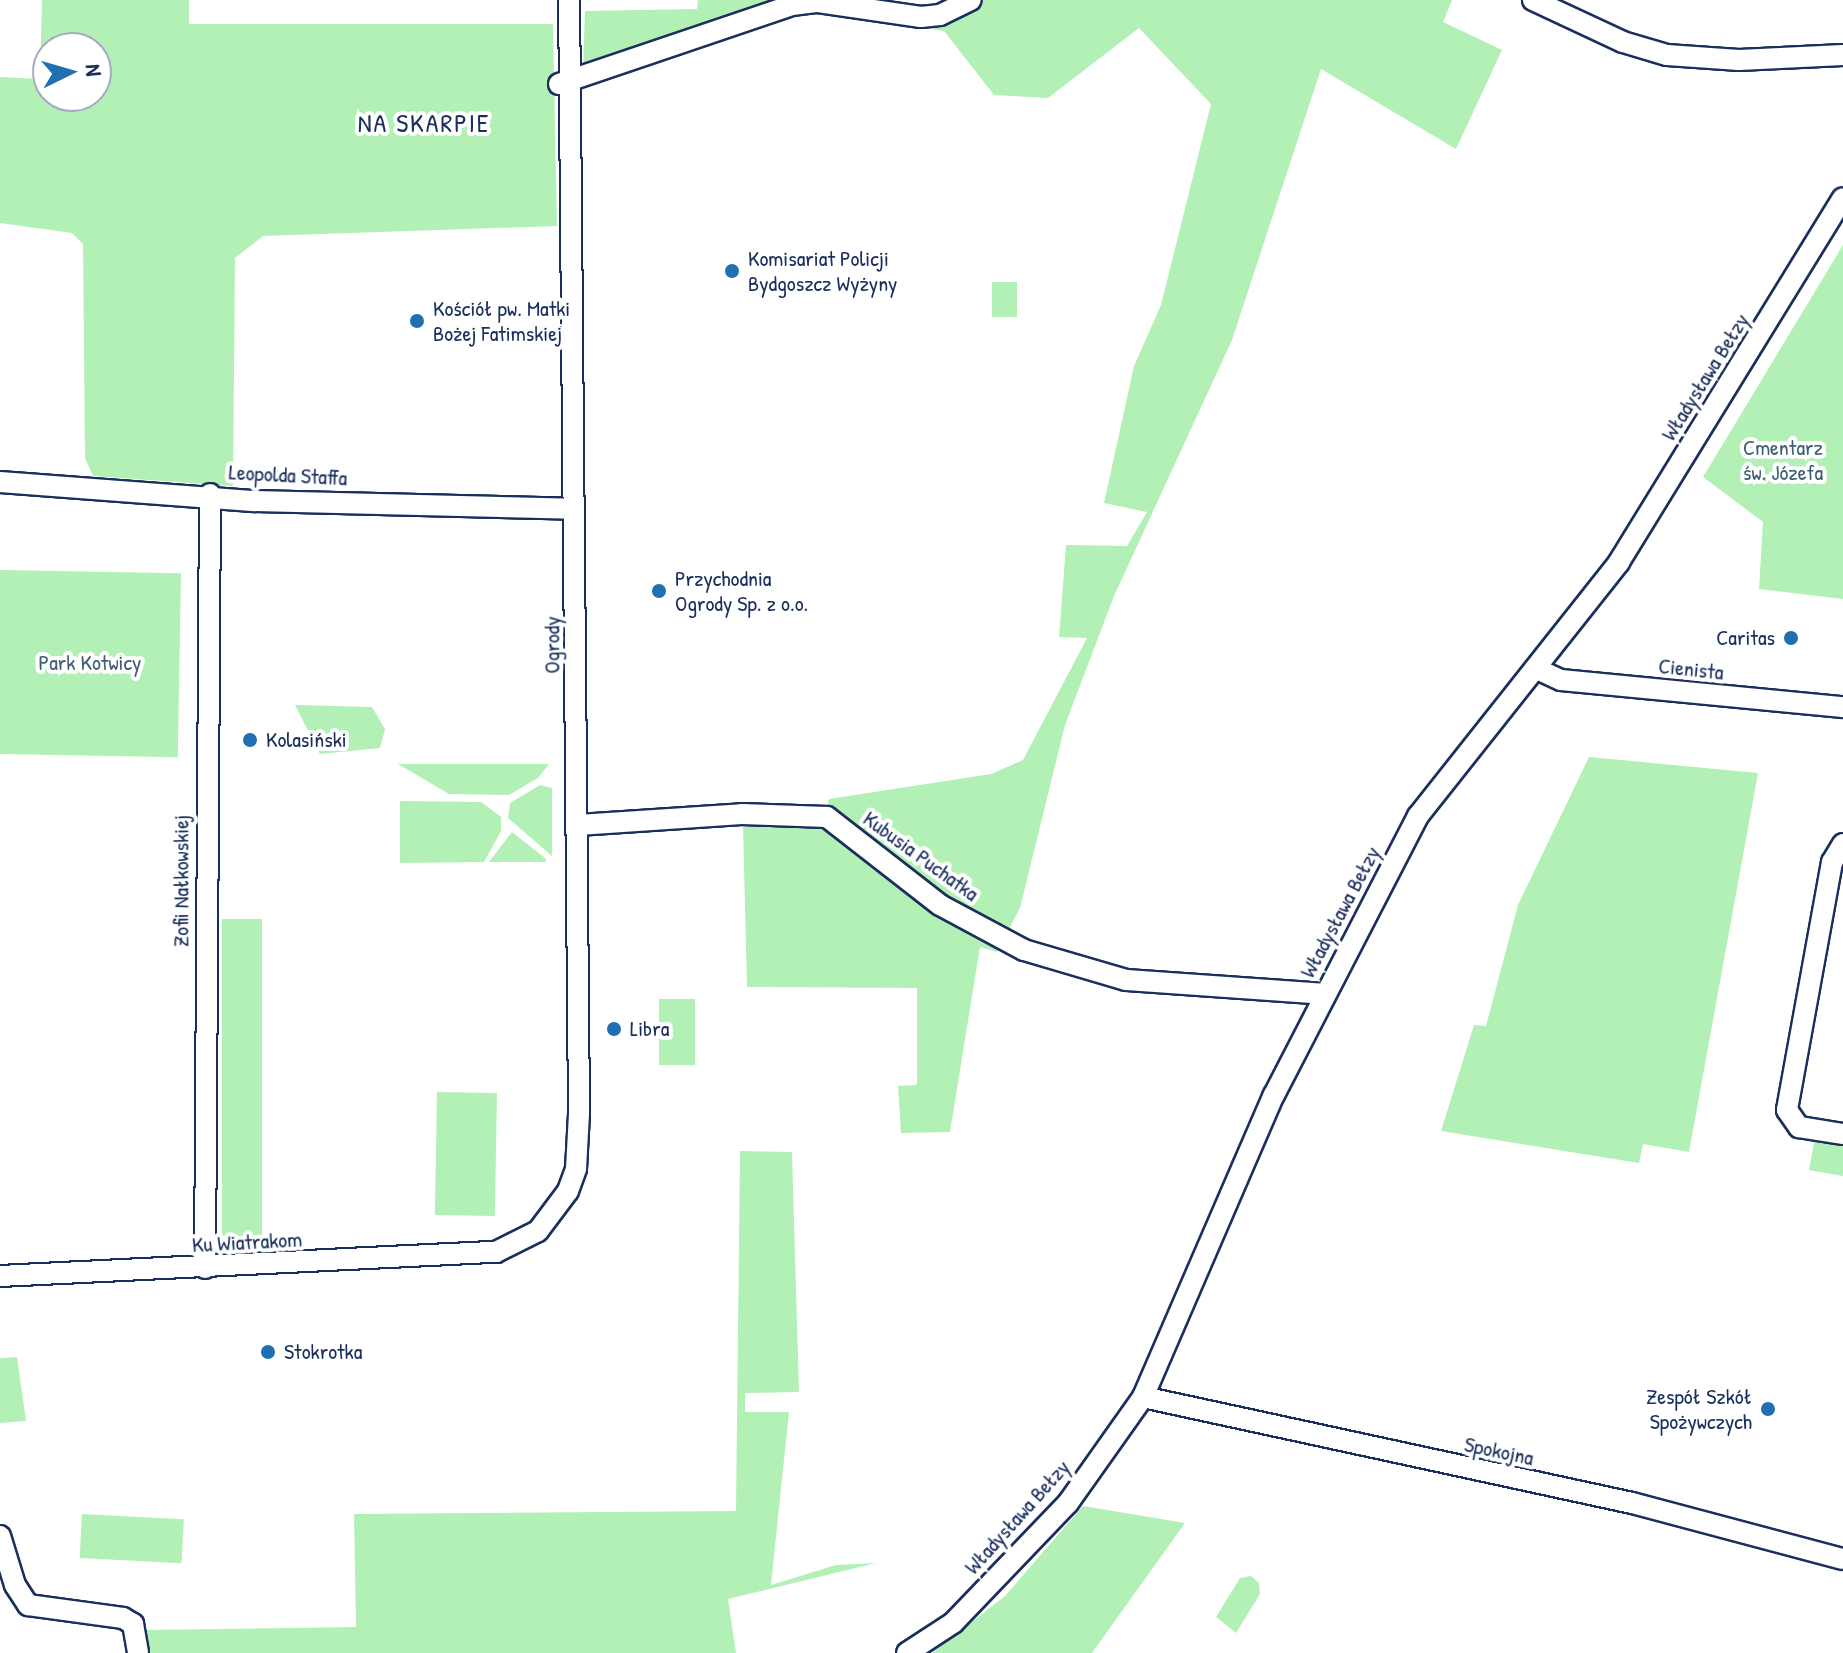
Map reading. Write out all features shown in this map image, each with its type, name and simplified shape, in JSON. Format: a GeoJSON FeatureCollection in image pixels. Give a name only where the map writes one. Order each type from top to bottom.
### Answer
{"type":"FeatureCollection","features":[{"type":"Feature","properties":{"kind":"street","name":"Ogrody"},"geometry":{"type":"LineString","coordinates":[[496,1252],[538,1231],[557,1212],[576,1169],[578,825],[564,82],[569,0]]}},
{"type":"Feature","properties":{"kind":"street"},"geometry":{"type":"LineString","coordinates":[[564,82],[792,5],[818,2],[921,17],[940,15],[971,0]]}},
{"type":"Feature","properties":{"kind":"street"},"geometry":{"type":"LineString","coordinates":[[1533,0],[1623,42],[1698,58],[1843,55]]}},
{"type":"Feature","properties":{"kind":"street","name":"Władysława Bełzy"},"geometry":{"type":"LineString","coordinates":[[907,1653],[953,1623],[1068,1503],[1143,1397],[1274,1095],[1418,816],[1619,562],[1843,198]]}},
{"type":"Feature","properties":{"kind":"street","name":"Leopolda Staffa"},"geometry":{"type":"LineString","coordinates":[[0,482],[210,494],[255,501],[574,509]]}},
{"type":"Feature","properties":{"kind":"street","name":"Zofii Nałkowskiej"},"geometry":{"type":"LineString","coordinates":[[205,1268],[210,494]]}},
{"type":"Feature","properties":{"kind":"street","name":"Cienista"},"geometry":{"type":"LineString","coordinates":[[1537,669],[1561,680],[1843,707]]}},
{"type":"Feature","properties":{"kind":"street","name":"Kubusia Puchatka"},"geometry":{"type":"LineString","coordinates":[[578,825],[742,814],[820,815],[940,905],[1024,950],[1126,980],[1324,994]]}},
{"type":"Feature","properties":{"kind":"street"},"geometry":{"type":"LineString","coordinates":[[1843,844],[1832,862],[1787,1110],[1799,1127],[1843,1134]]}},
{"type":"Feature","properties":{"kind":"street","name":"Ku Wiatrakom"},"geometry":{"type":"LineString","coordinates":[[0,1276],[496,1252]]}},
{"type":"Feature","properties":{"kind":"street","name":"Spokojna"},"geometry":{"type":"LineString","coordinates":[[1143,1397],[1632,1503],[1843,1559]]}},
{"type":"Feature","properties":{"kind":"street"},"geometry":{"type":"LineString","coordinates":[[0,1536],[15,1585],[28,1605],[123,1618],[133,1624],[138,1653]]}},
{"type":"Feature","properties":{"kind":"green space"},"geometry":{"type":"Polygon","coordinates":[[[42,0],[189,0],[189,24],[553,24],[557,226],[263,236],[235,258],[233,486],[93,476],[85,458],[83,244],[72,233],[0,223],[0,77],[32,79],[32,112],[112,112],[112,32],[41,32],[42,0]]]}},
{"type":"Feature","properties":{"kind":"green space"},"geometry":{"type":"Polygon","coordinates":[[[698,0],[791,0],[583,67],[585,11],[697,9],[698,0]]]}},
{"type":"Feature","properties":{"kind":"green space"},"geometry":{"type":"Polygon","coordinates":[[[983,0],[1452,0],[1443,22],[1502,50],[1456,149],[1321,69],[1232,340],[1114,596],[1065,725],[1020,908],[997,952],[980,947],[950,1132],[901,1133],[898,1086],[917,1085],[917,988],[747,987],[743,825],[821,826],[829,799],[991,774],[1023,760],[1087,638],[1059,637],[1066,545],[1127,546],[1147,512],[1104,503],[1134,366],[1161,305],[1211,104],[1139,28],[1048,98],[994,95],[944,31],[818,13],[781,17],[793,9],[966,10],[983,0]]]}},
{"type":"Feature","properties":{"kind":"green space","name":"Cmentarz św. Józefa"},"geometry":{"type":"Polygon","coordinates":[[[1843,245],[1843,599],[1759,589],[1763,522],[1703,477],[1843,245]]]}},
{"type":"Feature","properties":{"kind":"green space"},"geometry":{"type":"Polygon","coordinates":[[[992,282],[1017,282],[1017,317],[992,317],[992,282]]]}},
{"type":"Feature","properties":{"kind":"green space","name":"Park Kotwicy"},"geometry":{"type":"Polygon","coordinates":[[[0,570],[181,573],[178,757],[0,754],[0,570]]]}},
{"type":"Feature","properties":{"kind":"green space"},"geometry":{"type":"Polygon","coordinates":[[[295,705],[372,707],[385,729],[380,748],[320,754],[295,705]]]}},
{"type":"Feature","properties":{"kind":"green space"},"geometry":{"type":"Polygon","coordinates":[[[1589,757],[1758,773],[1689,1152],[1643,1144],[1639,1163],[1441,1131],[1474,1025],[1486,1026],[1518,905],[1589,757]]]}},
{"type":"Feature","properties":{"kind":"green space"},"geometry":{"type":"Polygon","coordinates":[[[398,764],[549,764],[538,778],[509,795],[449,794],[398,764]]]}},
{"type":"Feature","properties":{"kind":"green space"},"geometry":{"type":"Polygon","coordinates":[[[540,785],[552,788],[552,856],[508,818],[510,803],[540,785]]]}},
{"type":"Feature","properties":{"kind":"green space"},"geometry":{"type":"Polygon","coordinates":[[[400,801],[481,802],[501,817],[501,831],[484,862],[400,863],[400,801]]]}},
{"type":"Feature","properties":{"kind":"green space"},"geometry":{"type":"Polygon","coordinates":[[[512,832],[545,858],[546,862],[489,862],[512,832]]]}},
{"type":"Feature","properties":{"kind":"green space"},"geometry":{"type":"Polygon","coordinates":[[[222,919],[262,919],[262,1248],[222,1248],[222,919]]]}},
{"type":"Feature","properties":{"kind":"green space"},"geometry":{"type":"Polygon","coordinates":[[[659,999],[695,999],[695,1065],[659,1065],[659,999]]]}},
{"type":"Feature","properties":{"kind":"green space"},"geometry":{"type":"Polygon","coordinates":[[[437,1092],[497,1093],[495,1216],[435,1215],[437,1092]]]}},
{"type":"Feature","properties":{"kind":"green space"},"geometry":{"type":"Polygon","coordinates":[[[1815,1137],[1843,1142],[1843,1176],[1809,1170],[1815,1137]]]}},
{"type":"Feature","properties":{"kind":"green space"},"geometry":{"type":"Polygon","coordinates":[[[740,1151],[792,1152],[799,1392],[745,1393],[745,1412],[789,1412],[771,1585],[836,1565],[876,1563],[728,1599],[736,1653],[144,1653],[143,1630],[356,1627],[354,1514],[736,1511],[740,1151]]]}},
{"type":"Feature","properties":{"kind":"green space"},"geometry":{"type":"Polygon","coordinates":[[[17,1357],[26,1421],[0,1423],[0,1358],[17,1357]]]}},
{"type":"Feature","properties":{"kind":"green space"},"geometry":{"type":"Polygon","coordinates":[[[1083,1506],[1185,1523],[1092,1653],[932,1653],[1005,1596],[1083,1506]]]}},
{"type":"Feature","properties":{"kind":"green space"},"geometry":{"type":"Polygon","coordinates":[[[82,1514],[184,1519],[182,1563],[80,1558],[82,1514]]]}},
{"type":"Feature","properties":{"kind":"green space"},"geometry":{"type":"Polygon","coordinates":[[[1251,1576],[1259,1583],[1260,1594],[1236,1633],[1216,1617],[1240,1578],[1251,1576]]]}},
{"type":"Feature","properties":{"kind":"place","name":"Komisariat Policji Bydgoszcz Wyżyny"},"geometry":{"type":"Point","coordinates":[732,271]}},
{"type":"Feature","properties":{"kind":"place","name":"Kościół pw. Matki Bożej Fatimskiej"},"geometry":{"type":"Point","coordinates":[417,321]}},
{"type":"Feature","properties":{"kind":"place","name":"Przychodnia Ogrody Sp. z o.o."},"geometry":{"type":"Point","coordinates":[659,591]}},
{"type":"Feature","properties":{"kind":"place","name":"Caritas"},"geometry":{"type":"Point","coordinates":[1791,638]}},
{"type":"Feature","properties":{"kind":"place","name":"Kolasiński"},"geometry":{"type":"Point","coordinates":[250,740]}},
{"type":"Feature","properties":{"kind":"place","name":"Libra"},"geometry":{"type":"Point","coordinates":[614,1029]}},
{"type":"Feature","properties":{"kind":"place","name":"Stokrotka"},"geometry":{"type":"Point","coordinates":[268,1352]}},
{"type":"Feature","properties":{"kind":"place","name":"Zespół Szkół Spożywczych"},"geometry":{"type":"Point","coordinates":[1768,1409]}},
{"type":"Feature","properties":{"kind":"district","name":"NA SKARPIE"},"geometry":{"type":"Point","coordinates":[424,123]}}]}
